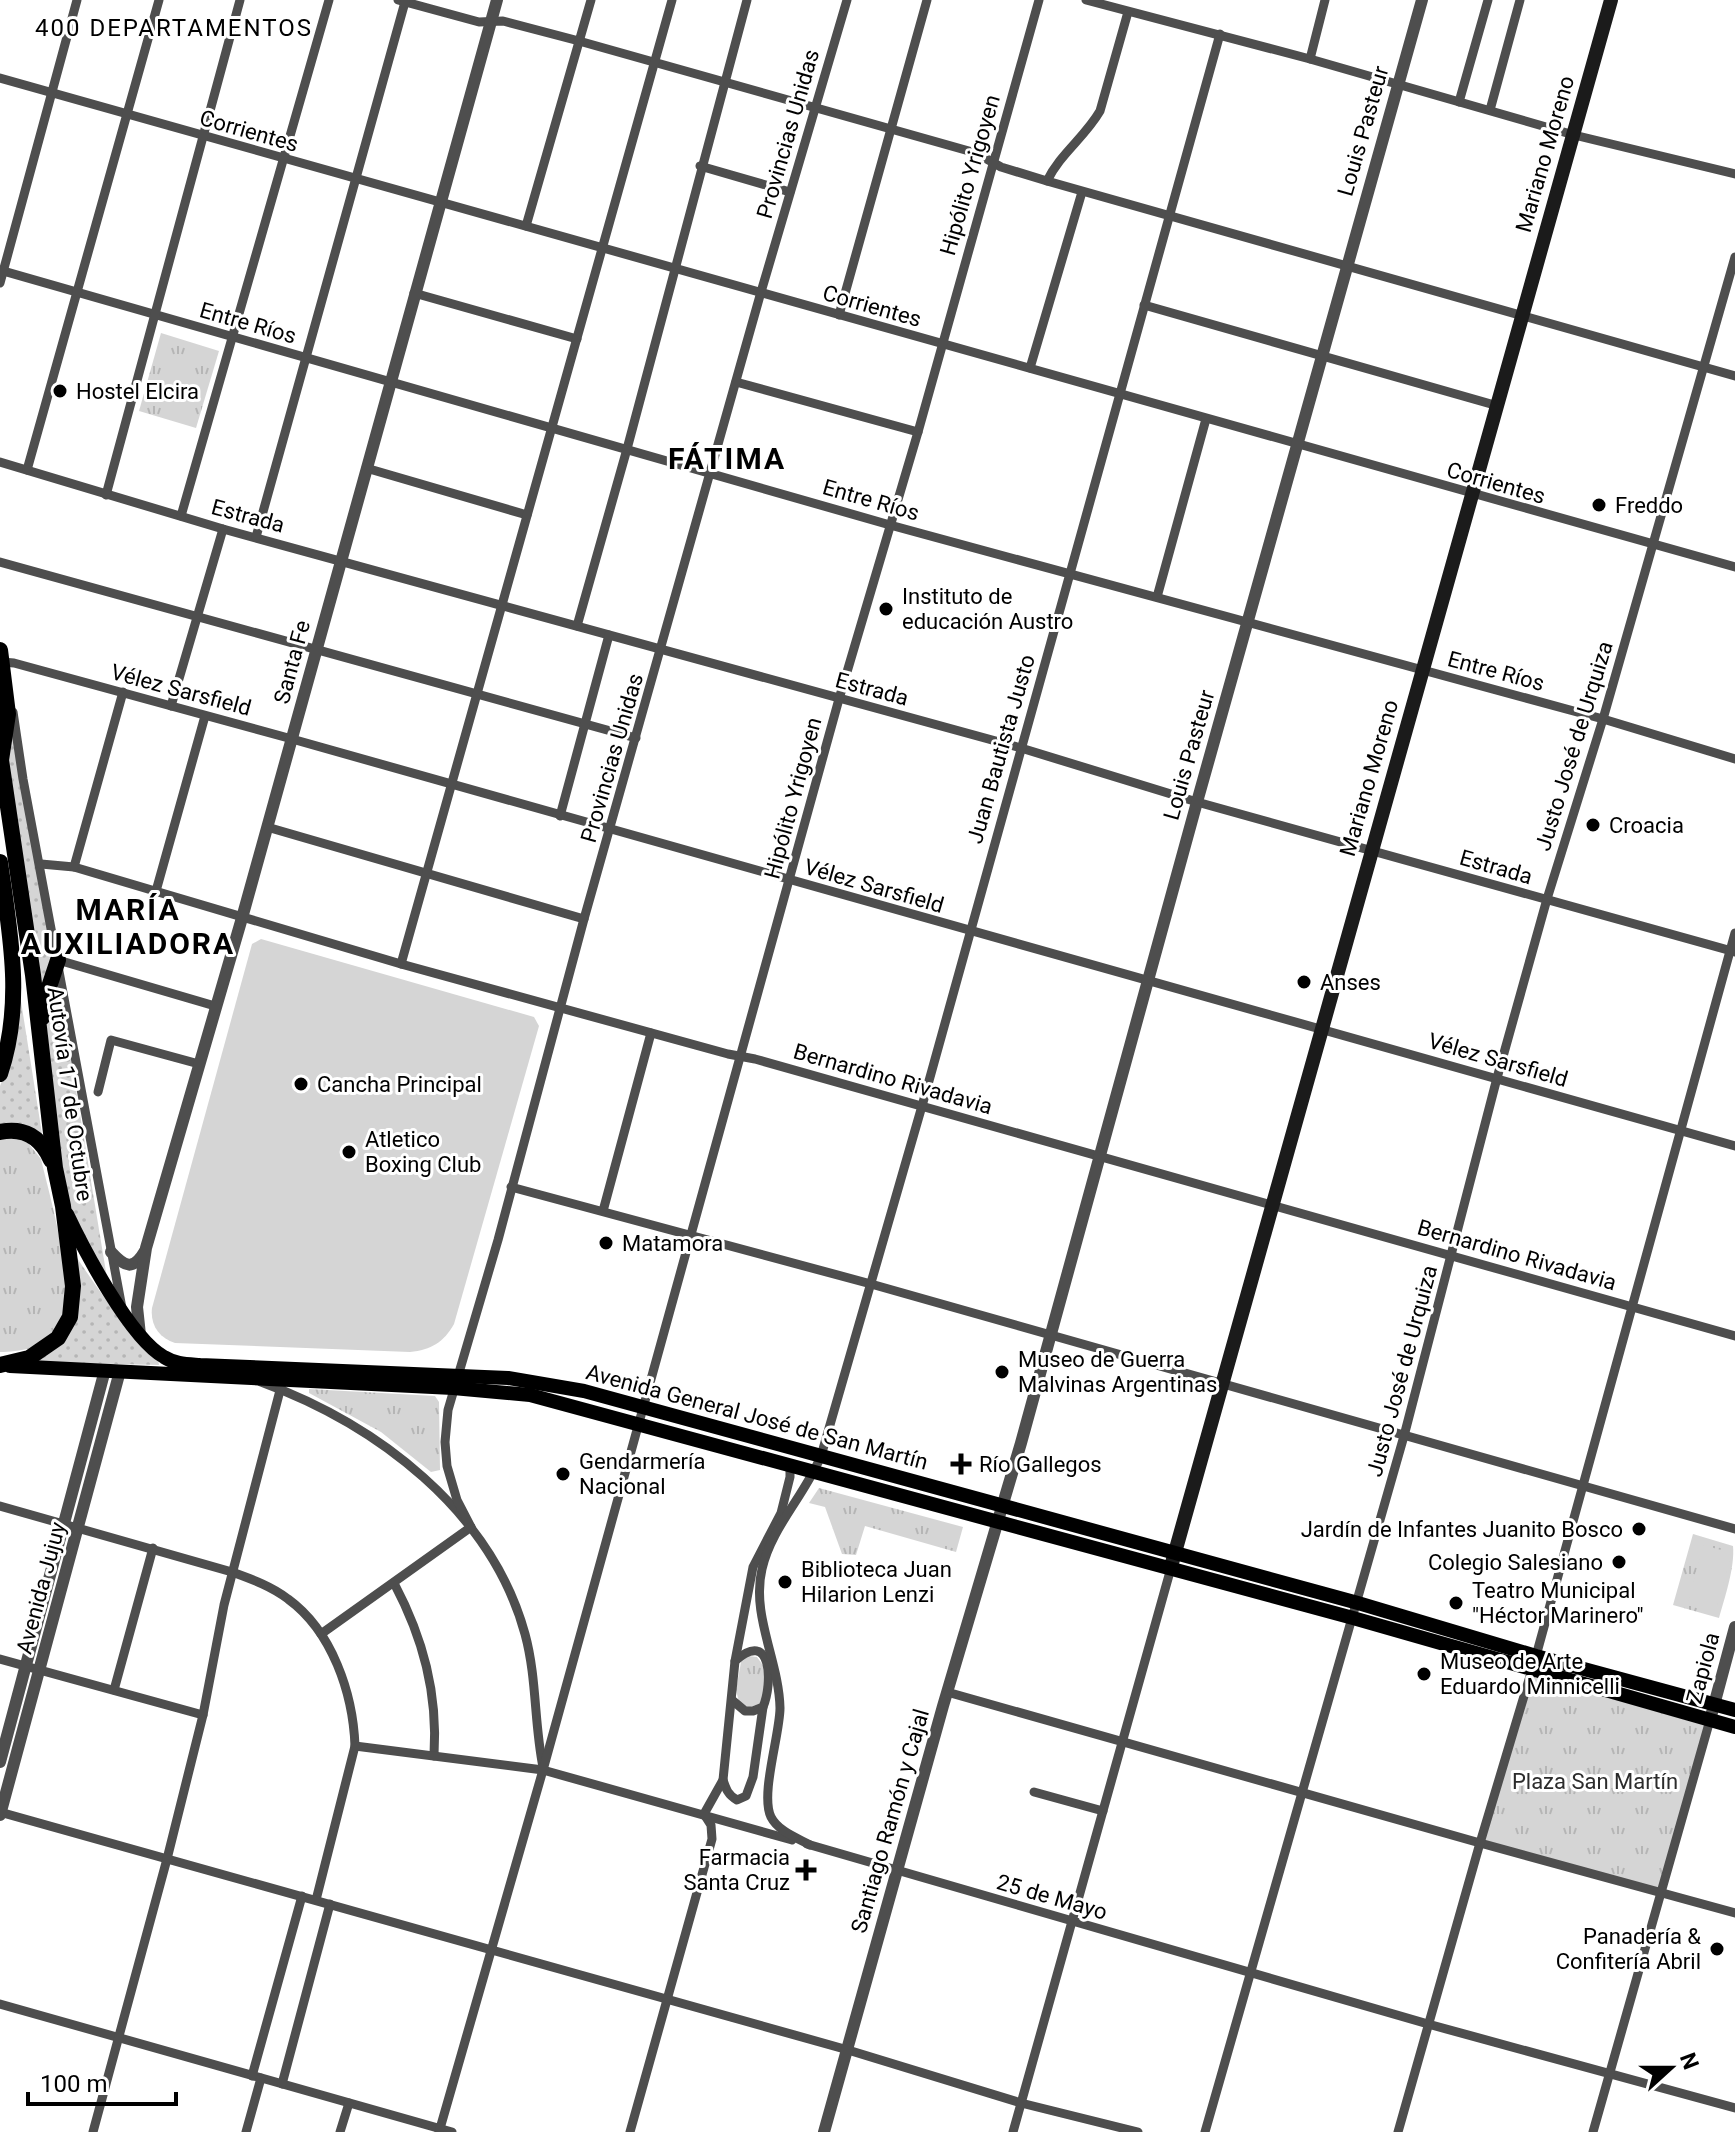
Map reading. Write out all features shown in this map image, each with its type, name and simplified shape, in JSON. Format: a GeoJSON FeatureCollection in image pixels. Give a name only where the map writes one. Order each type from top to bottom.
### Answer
{"type":"FeatureCollection","features":[{"type":"Feature","properties":{"kind":"highway","name":"Autovía 17 de Octubre"},"geometry":{"type":"LineString","coordinates":[[1,656],[5,682],[1,760],[55,1168],[73,1277],[70,1317],[58,1338],[29,1358],[3,1366]]}},
{"type":"Feature","properties":{"kind":"highway","name":"Autovía 17 de Octubre"},"geometry":{"type":"LineString","coordinates":[[0,862],[12,942],[15,1000],[0,1074]]}},
{"type":"Feature","properties":{"kind":"highway"},"geometry":{"type":"LineString","coordinates":[[40,1043],[47,993],[58,960]]}},
{"type":"Feature","properties":{"kind":"highway"},"geometry":{"type":"LineString","coordinates":[[0,1132],[13,1129],[37,1138],[55,1168]]}},
{"type":"Feature","properties":{"kind":"main road","name":"Mariano Moreno"},"geometry":{"type":"LineString","coordinates":[[1173,1560],[1611,0]]}},
{"type":"Feature","properties":{"kind":"main road","name":"Avenida General José de San Martín"},"geometry":{"type":"LineString","coordinates":[[63,1206],[90,1260],[140,1336],[160,1355],[181,1364],[455,1382],[530,1395],[814,1472],[1000,1514],[1355,1610],[1712,1712],[1735,1727]]}},
{"type":"Feature","properties":{"kind":"main road","name":"Avenida General José de San Martín"},"geometry":{"type":"LineString","coordinates":[[3,1366],[247,1378],[281,1384],[532,1381],[642,1406],[821,1456],[1000,1514]]}},
{"type":"Feature","properties":{"kind":"main road","name":"Avenida General José de San Martín"},"geometry":{"type":"LineString","coordinates":[[1712,1712],[1735,1710]]}},
{"type":"Feature","properties":{"kind":"street"},"geometry":{"type":"LineString","coordinates":[[0,283],[77,0]]}},
{"type":"Feature","properties":{"kind":"street"},"geometry":{"type":"LineString","coordinates":[[27,470],[159,0]]}},
{"type":"Feature","properties":{"kind":"street"},"geometry":{"type":"LineString","coordinates":[[106,495],[240,0]]}},
{"type":"Feature","properties":{"kind":"street"},"geometry":{"type":"LineString","coordinates":[[181,516],[329,0]]}},
{"type":"Feature","properties":{"kind":"street","name":"Santa Fe"},"geometry":{"type":"LineString","coordinates":[[140,1336],[137,1307],[146,1248],[242,918],[497,0]]}},
{"type":"Feature","properties":{"kind":"street"},"geometry":{"type":"LineString","coordinates":[[526,226],[591,0]]}},
{"type":"Feature","properties":{"kind":"street"},"geometry":{"type":"LineString","coordinates":[[401,964],[672,0]]}},
{"type":"Feature","properties":{"kind":"street"},"geometry":{"type":"LineString","coordinates":[[577,626],[747,0]]}},
{"type":"Feature","properties":{"kind":"street","name":"Provincias Unidas"},"geometry":{"type":"LineString","coordinates":[[471,1527],[457,1500],[447,1466],[445,1427],[455,1382],[498,1240],[584,919],[761,292],[847,0]]}},
{"type":"Feature","properties":{"kind":"street"},"geometry":{"type":"LineString","coordinates":[[839,315],[927,0]]}},
{"type":"Feature","properties":{"kind":"street","name":"Hipólito Yrigoyen"},"geometry":{"type":"LineString","coordinates":[[439,2130],[543,1770],[839,699],[918,432],[1039,0]]}},
{"type":"Feature","properties":{"kind":"street"},"geometry":{"type":"LineString","coordinates":[[1086,0],[1220,34],[1574,135],[1735,174]]}},
{"type":"Feature","properties":{"kind":"street"},"geometry":{"type":"LineString","coordinates":[[1310,59],[1325,0]]}},
{"type":"Feature","properties":{"kind":"street","name":"Louis Pasteur"},"geometry":{"type":"LineString","coordinates":[[1000,1514],[1422,0]]}},
{"type":"Feature","properties":{"kind":"street"},"geometry":{"type":"LineString","coordinates":[[1459,102],[1488,0]]}},
{"type":"Feature","properties":{"kind":"street"},"geometry":{"type":"LineString","coordinates":[[1490,110],[1520,0]]}},
{"type":"Feature","properties":{"kind":"street"},"geometry":{"type":"LineString","coordinates":[[256,537],[357,180],[402,1],[479,22],[503,21],[814,107],[976,153],[1082,192],[1735,376]]}},
{"type":"Feature","properties":{"kind":"street"},"geometry":{"type":"LineString","coordinates":[[1047,181],[1058,161],[1100,111],[1128,12]]}},
{"type":"Feature","properties":{"kind":"street","name":"Juan Bautista Justo"},"geometry":{"type":"LineString","coordinates":[[755,1582],[773,1539],[821,1456],[922,1106],[1220,34]]}},
{"type":"Feature","properties":{"kind":"street","name":"Corrientes"},"geometry":{"type":"LineString","coordinates":[[0,78],[1735,567]]}},
{"type":"Feature","properties":{"kind":"street"},"geometry":{"type":"LineString","coordinates":[[700,166],[790,192]]}},
{"type":"Feature","properties":{"kind":"street"},"geometry":{"type":"LineString","coordinates":[[1030,368],[1082,192]]}},
{"type":"Feature","properties":{"kind":"street","name":"Justo José de Urquiza"},"geometry":{"type":"LineString","coordinates":[[1205,2132],[1404,1436],[1547,899],[1603,719],[1735,257]]}},
{"type":"Feature","properties":{"kind":"street","name":"Entre Ríos"},"geometry":{"type":"LineString","coordinates":[[2,270],[890,525],[1603,719],[1735,759]]}},
{"type":"Feature","properties":{"kind":"street"},"geometry":{"type":"LineString","coordinates":[[414,293],[577,339]]}},
{"type":"Feature","properties":{"kind":"street"},"geometry":{"type":"LineString","coordinates":[[1144,305],[1498,406]]}},
{"type":"Feature","properties":{"kind":"street"},"geometry":{"type":"LineString","coordinates":[[736,382],[918,432]]}},
{"type":"Feature","properties":{"kind":"street"},"geometry":{"type":"LineString","coordinates":[[1157,597],[1206,419]]}},
{"type":"Feature","properties":{"kind":"street","name":"Estrada"},"geometry":{"type":"LineString","coordinates":[[0,462],[223,529],[1021,748],[1197,802],[1732,952]]}},
{"type":"Feature","properties":{"kind":"street"},"geometry":{"type":"LineString","coordinates":[[366,468],[527,515]]}},
{"type":"Feature","properties":{"kind":"street"},"geometry":{"type":"LineString","coordinates":[[171,706],[223,529]]}},
{"type":"Feature","properties":{"kind":"street"},"geometry":{"type":"LineString","coordinates":[[0,562],[636,738]]}},
{"type":"Feature","properties":{"kind":"street"},"geometry":{"type":"LineString","coordinates":[[560,816],[609,635]]}},
{"type":"Feature","properties":{"kind":"street","name":"Vélez Sarsfield"},"geometry":{"type":"LineString","coordinates":[[1,656],[14,663],[1735,1146]]}},
{"type":"Feature","properties":{"kind":"street"},"geometry":{"type":"LineString","coordinates":[[5,682],[123,1311]]}},
{"type":"Feature","properties":{"kind":"street"},"geometry":{"type":"LineString","coordinates":[[74,867],[123,692]]}},
{"type":"Feature","properties":{"kind":"street"},"geometry":{"type":"LineString","coordinates":[[156,891],[205,716]]}},
{"type":"Feature","properties":{"kind":"street"},"geometry":{"type":"LineString","coordinates":[[267,827],[584,919]]}},
{"type":"Feature","properties":{"kind":"street","name":"Bernardino Rivadavia"},"geometry":{"type":"LineString","coordinates":[[41,864],[74,867],[401,964],[922,1106],[1735,1336]]}},
{"type":"Feature","properties":{"kind":"street"},"geometry":{"type":"LineString","coordinates":[[1398,2132],[1534,1663],[1735,933]]}},
{"type":"Feature","properties":{"kind":"street"},"geometry":{"type":"LineString","coordinates":[[58,960],[215,1006]]}},
{"type":"Feature","properties":{"kind":"street"},"geometry":{"type":"LineString","coordinates":[[603,1211],[651,1033]]}},
{"type":"Feature","properties":{"kind":"street"},"geometry":{"type":"LineString","coordinates":[[98,1092],[111,1040],[199,1064]]}},
{"type":"Feature","properties":{"kind":"street"},"geometry":{"type":"LineString","coordinates":[[511,1187],[871,1284],[1735,1529]]}},
{"type":"Feature","properties":{"kind":"street"},"geometry":{"type":"LineString","coordinates":[[111,1252],[129,1265],[138,1262],[146,1248]]}},
{"type":"Feature","properties":{"kind":"street","name":"Avenida Jujuy"},"geometry":{"type":"LineString","coordinates":[[0,1813],[34,1668],[112,1371]]}},
{"type":"Feature","properties":{"kind":"street"},"geometry":{"type":"LineString","coordinates":[[93,2132],[167,1859],[203,1715],[232,1572],[281,1384],[399,1456],[471,1527],[505,1585],[524,1632],[534,1678],[538,1747],[543,1770]]}},
{"type":"Feature","properties":{"kind":"street"},"geometry":{"type":"LineString","coordinates":[[630,2132],[712,1839],[711,1825],[704,1814],[723,1780],[735,1661],[747,1601],[755,1582],[758,1553],[781,1513],[790,1465]]}},
{"type":"Feature","properties":{"kind":"street"},"geometry":{"type":"LineString","coordinates":[[421,1475],[436,1478],[447,1466]]}},
{"type":"Feature","properties":{"kind":"street"},"geometry":{"type":"LineString","coordinates":[[0,1506],[232,1572],[265,1585],[304,1612],[321,1634],[343,1682],[355,1746],[316,1900]]}},
{"type":"Feature","properties":{"kind":"street","name":"Santiago Ramón y Cajal"},"geometry":{"type":"LineString","coordinates":[[824,2132],[1000,1514]]}},
{"type":"Feature","properties":{"kind":"street"},"geometry":{"type":"LineString","coordinates":[[321,1634],[471,1527]]}},
{"type":"Feature","properties":{"kind":"street"},"geometry":{"type":"LineString","coordinates":[[114,1690],[153,1548]]}},
{"type":"Feature","properties":{"kind":"street"},"geometry":{"type":"LineString","coordinates":[[1013,2132],[1173,1560]]}},
{"type":"Feature","properties":{"kind":"street"},"geometry":{"type":"LineString","coordinates":[[755,1582],[780,1709],[769,1811],[779,1827],[810,1845]]}},
{"type":"Feature","properties":{"kind":"street"},"geometry":{"type":"LineString","coordinates":[[394,1583],[421,1642],[431,1681],[435,1716],[434,1756]]}},
{"type":"Feature","properties":{"kind":"street"},"geometry":{"type":"LineString","coordinates":[[747,1601],[759,1601]]}},
{"type":"Feature","properties":{"kind":"street"},"geometry":{"type":"LineString","coordinates":[[743,1623],[764,1623]]}},
{"type":"Feature","properties":{"kind":"street","name":"Zapiola"},"geometry":{"type":"LineString","coordinates":[[1712,1712],[1735,1627]]}},
{"type":"Feature","properties":{"kind":"street"},"geometry":{"type":"LineString","coordinates":[[735,1661],[753,1651],[771,1662]]}},
{"type":"Feature","properties":{"kind":"street"},"geometry":{"type":"LineString","coordinates":[[0,1659],[203,1715]]}},
{"type":"Feature","properties":{"kind":"street"},"geometry":{"type":"LineString","coordinates":[[723,1780],[732,1797],[737,1800],[746,1796],[753,1777],[771,1662]]}},
{"type":"Feature","properties":{"kind":"street","name":"Avenida Jujuy"},"geometry":{"type":"LineString","coordinates":[[0,1762],[34,1668]]}},
{"type":"Feature","properties":{"kind":"street"},"geometry":{"type":"LineString","coordinates":[[947,1692],[1735,1913]]}},
{"type":"Feature","properties":{"kind":"street"},"geometry":{"type":"LineString","coordinates":[[732,1700],[745,1711],[763,1707]]}},
{"type":"Feature","properties":{"kind":"street"},"geometry":{"type":"LineString","coordinates":[[1593,2132],[1712,1712]]}},
{"type":"Feature","properties":{"kind":"street","name":"25 de Mayo"},"geometry":{"type":"LineString","coordinates":[[355,1746],[543,1770],[1428,2024],[1735,2108]]}},
{"type":"Feature","properties":{"kind":"street"},"geometry":{"type":"LineString","coordinates":[[1034,1792],[1103,1811]]}},
{"type":"Feature","properties":{"kind":"street"},"geometry":{"type":"LineString","coordinates":[[0,1813],[848,2050],[1021,2103],[1138,2132]]}},
{"type":"Feature","properties":{"kind":"street"},"geometry":{"type":"LineString","coordinates":[[246,2132],[302,1896]]}},
{"type":"Feature","properties":{"kind":"street"},"geometry":{"type":"LineString","coordinates":[[282,2084],[330,1904]]}},
{"type":"Feature","properties":{"kind":"street"},"geometry":{"type":"LineString","coordinates":[[0,2004],[452,2132]]}},
{"type":"Feature","properties":{"kind":"street"},"geometry":{"type":"LineString","coordinates":[[340,2132],[349,2103]]}},
{"type":"Feature","properties":{"kind":"green space"},"geometry":{"type":"Polygon","coordinates":[[[161,333],[219,351],[196,428],[139,411],[161,333]]]}},
{"type":"Feature","properties":{"kind":"green space"},"geometry":{"type":"Polygon","coordinates":[[[11,722],[54,960],[40,1001],[5,763],[11,722]]]}},
{"type":"Feature","properties":{"kind":"green space","name":"Atletico Boxing Club"},"geometry":{"type":"Polygon","coordinates":[[[261,939],[534,1017],[539,1026],[454,1324],[446,1336],[431,1347],[410,1352],[175,1343],[164,1338],[154,1325],[152,1308],[252,944],[261,939]]]}},
{"type":"Feature","properties":{"kind":"green space"},"geometry":{"type":"Polygon","coordinates":[[[57,975],[107,1278],[77,1226],[58,1168],[46,1015],[57,975]]]}},
{"type":"Feature","properties":{"kind":"green space"},"geometry":{"type":"Polygon","coordinates":[[[20,995],[43,1140],[23,1127],[0,1124],[0,1086],[6,1071],[20,995]]]}},
{"type":"Feature","properties":{"kind":"green space"},"geometry":{"type":"Polygon","coordinates":[[[11,1136],[28,1143],[41,1159],[61,1247],[65,1295],[63,1315],[52,1337],[31,1348],[0,1352],[0,1139],[11,1136]]]}},
{"type":"Feature","properties":{"kind":"green space"},"geometry":{"type":"Polygon","coordinates":[[[75,1255],[123,1322],[158,1359],[159,1365],[34,1362],[75,1255]]]}},
{"type":"Feature","properties":{"kind":"green space"},"geometry":{"type":"Polygon","coordinates":[[[309,1389],[435,1396],[439,1402],[440,1470],[431,1472],[381,1432],[309,1393],[309,1389]]]}},
{"type":"Feature","properties":{"kind":"green space"},"geometry":{"type":"Polygon","coordinates":[[[819,1488],[963,1527],[956,1552],[865,1526],[856,1555],[842,1554],[825,1507],[809,1503],[819,1488]]]}},
{"type":"Feature","properties":{"kind":"green space"},"geometry":{"type":"Polygon","coordinates":[[[1693,1534],[1733,1546],[1731,1572],[1719,1618],[1673,1605],[1693,1534]]]}},
{"type":"Feature","properties":{"kind":"green space"},"geometry":{"type":"Polygon","coordinates":[[[1703,1545],[1732,1553],[1716,1610],[1688,1602],[1703,1545]]]}},
{"type":"Feature","properties":{"kind":"green space"},"geometry":{"type":"Polygon","coordinates":[[[749,1656],[757,1657],[767,1671],[761,1703],[748,1708],[739,1702],[736,1690],[741,1662],[749,1656]]]}},
{"type":"Feature","properties":{"kind":"green space","name":"Plaza San Martín"},"geometry":{"type":"Polygon","coordinates":[[[1532,1669],[1710,1720],[1659,1892],[1480,1843],[1532,1669]]]}},
{"type":"Feature","properties":{"kind":"place","name":"Hostel Elcira"},"geometry":{"type":"Point","coordinates":[60,391]}},
{"type":"Feature","properties":{"kind":"place","name":"Freddo"},"geometry":{"type":"Point","coordinates":[1599,505]}},
{"type":"Feature","properties":{"kind":"place","name":"Instituto de educación Austro"},"geometry":{"type":"Point","coordinates":[886,609]}},
{"type":"Feature","properties":{"kind":"place","name":"Croacia"},"geometry":{"type":"Point","coordinates":[1593,825]}},
{"type":"Feature","properties":{"kind":"place","name":"Anses"},"geometry":{"type":"Point","coordinates":[1304,982]}},
{"type":"Feature","properties":{"kind":"place","name":"Cancha Principal"},"geometry":{"type":"Point","coordinates":[301,1084]}},
{"type":"Feature","properties":{"kind":"place","name":"Atletico Boxing Club"},"geometry":{"type":"Point","coordinates":[349,1152]}},
{"type":"Feature","properties":{"kind":"place","name":"Matamora"},"geometry":{"type":"Point","coordinates":[606,1243]}},
{"type":"Feature","properties":{"kind":"place","name":"Museo de Guerra Malvinas Argentinas"},"geometry":{"type":"Point","coordinates":[1002,1372]}},
{"type":"Feature","properties":{"kind":"place","name":"Río Gallegos"},"geometry":{"type":"Point","coordinates":[961,1464]}},
{"type":"Feature","properties":{"kind":"place","name":"Gendarmería Nacional"},"geometry":{"type":"Point","coordinates":[563,1474]}},
{"type":"Feature","properties":{"kind":"place","name":"Jardín de Infantes Juanito Bosco"},"geometry":{"type":"Point","coordinates":[1639,1529]}},
{"type":"Feature","properties":{"kind":"place","name":"Colegio Salesiano"},"geometry":{"type":"Point","coordinates":[1619,1562]}},
{"type":"Feature","properties":{"kind":"place","name":"Biblioteca Juan Hilarion Lenzi"},"geometry":{"type":"Point","coordinates":[785,1582]}},
{"type":"Feature","properties":{"kind":"place","name":"Teatro Municipal \"Héctor Marinero\""},"geometry":{"type":"Point","coordinates":[1456,1603]}},
{"type":"Feature","properties":{"kind":"place","name":"Museo de Arte Eduardo Minnicelli"},"geometry":{"type":"Point","coordinates":[1424,1674]}},
{"type":"Feature","properties":{"kind":"place","name":"Farmacia Santa Cruz"},"geometry":{"type":"Point","coordinates":[806,1870]}},
{"type":"Feature","properties":{"kind":"place","name":"Panadería & Confitería Abril"},"geometry":{"type":"Point","coordinates":[1717,1949]}},
{"type":"Feature","properties":{"kind":"district","name":"400 DEPARTAMENTOS"},"geometry":{"type":"Point","coordinates":[174,28]}},
{"type":"Feature","properties":{"kind":"district","name":"FÁTIMA"},"geometry":{"type":"Point","coordinates":[727,458]}},
{"type":"Feature","properties":{"kind":"district","name":"MARÍA AUXILIADORA"},"geometry":{"type":"Point","coordinates":[128,926]}}]}
